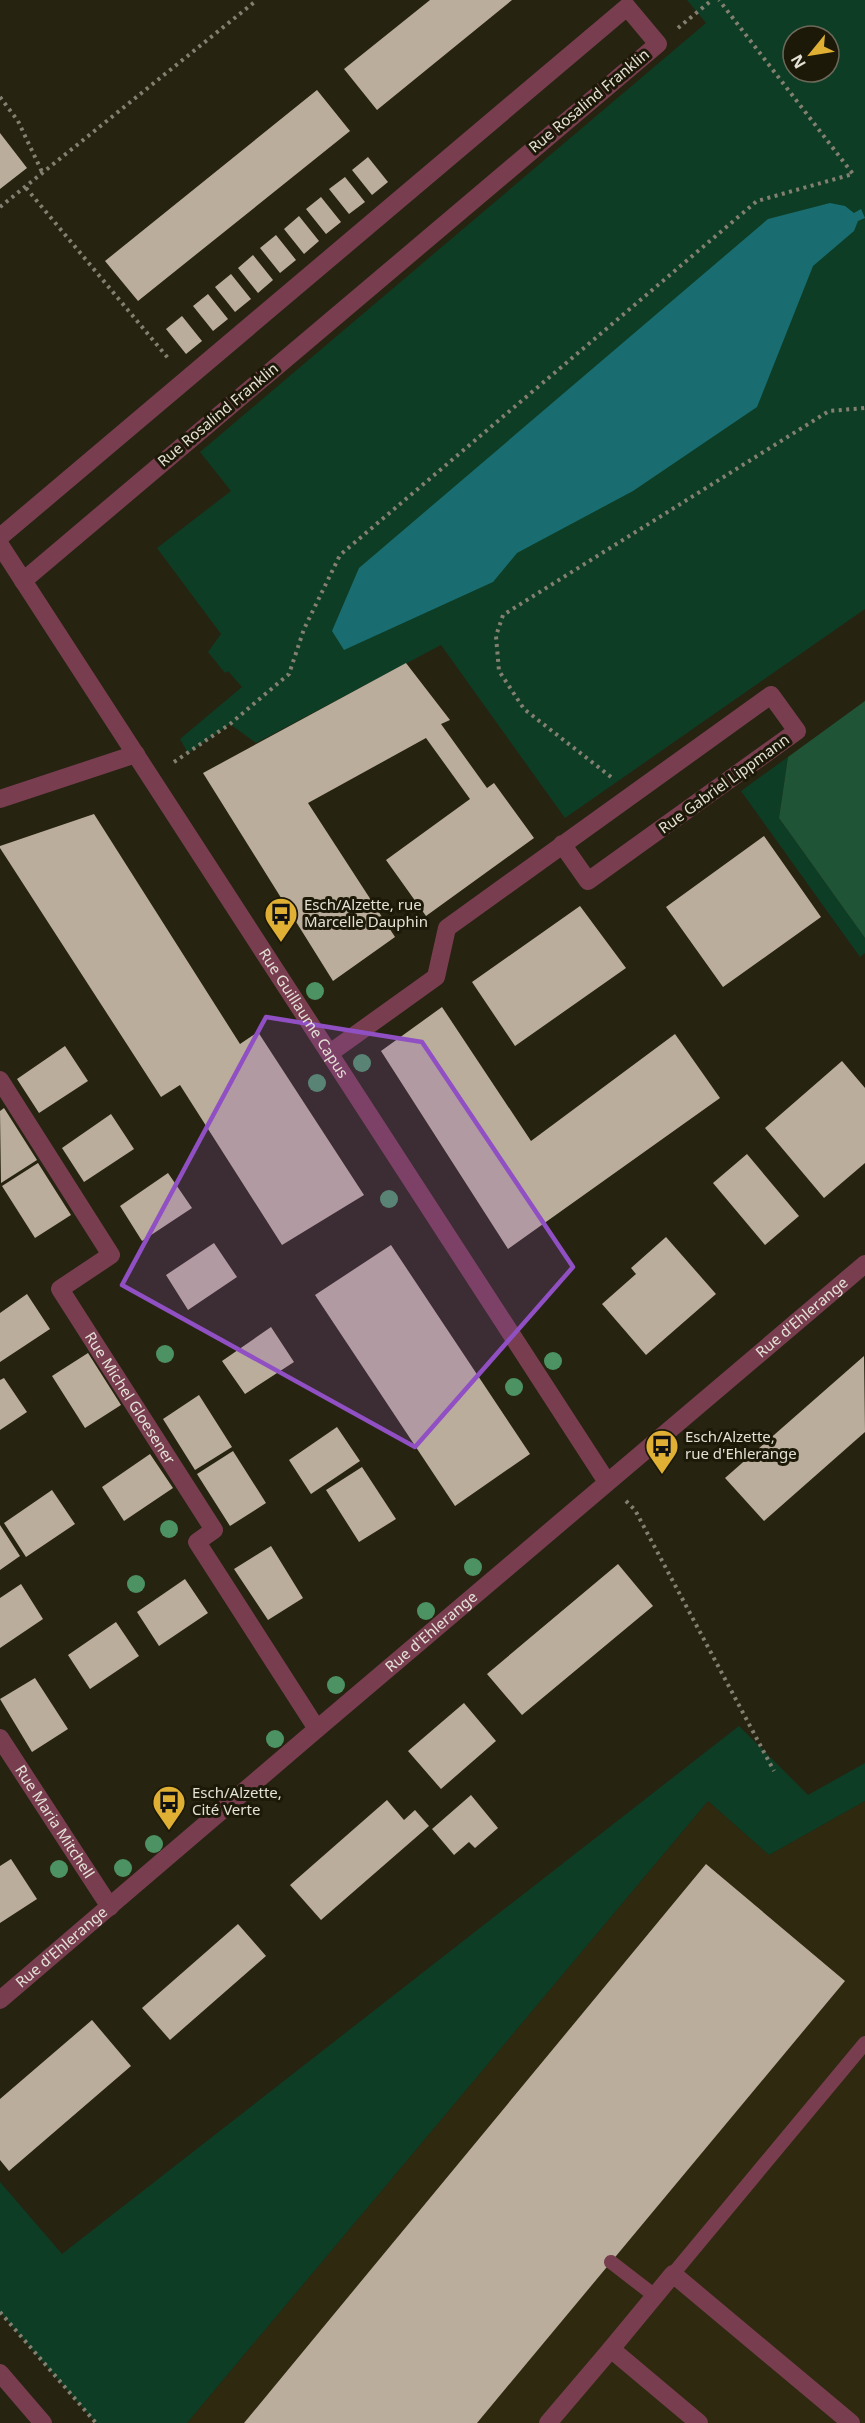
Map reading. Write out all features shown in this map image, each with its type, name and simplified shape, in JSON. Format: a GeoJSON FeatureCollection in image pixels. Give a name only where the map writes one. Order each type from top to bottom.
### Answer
{"type":"FeatureCollection","features":[{"type":"Feature","properties":{"kind":"street","name":"Rue Rosalind Franklin"},"geometry":{"type":"LineString","coordinates":[[0,537],[627,7],[658,44],[23,580]]}},
{"type":"Feature","properties":{"kind":"street","name":"Rue Guillaume Capus"},"geometry":{"type":"LineString","coordinates":[[0,545],[607,1482]]}},
{"type":"Feature","properties":{"kind":"street","name":"Rue Gabriel Lippmann"},"geometry":{"type":"LineString","coordinates":[[330,1053],[436,977],[447,928],[562,844],[771,695],[797,731],[588,881],[562,844]]}},
{"type":"Feature","properties":{"kind":"street"},"geometry":{"type":"LineString","coordinates":[[0,799],[136,754]]}},
{"type":"Feature","properties":{"kind":"street","name":"Rue Michel Gloesener"},"geometry":{"type":"LineString","coordinates":[[0,1080],[111,1255],[60,1288],[214,1530],[197,1542],[317,1729]]}},
{"type":"Feature","properties":{"kind":"street","name":"Rue d'Ehlerange"},"geometry":{"type":"LineString","coordinates":[[0,2000],[865,1264]]}},
{"type":"Feature","properties":{"kind":"street","name":"Rue Maria Mitchell"},"geometry":{"type":"LineString","coordinates":[[0,1738],[110,1907]]}},
{"type":"Feature","properties":{"kind":"street"},"geometry":{"type":"LineString","coordinates":[[548,2423],[673,2274],[850,2423]]}},
{"type":"Feature","properties":{"kind":"street"},"geometry":{"type":"LineString","coordinates":[[611,2349],[699,2423]]}},
{"type":"Feature","properties":{"kind":"street"},"geometry":{"type":"LineString","coordinates":[[0,2373],[44,2423]]}},
{"type":"Feature","properties":{"kind":"lane"},"geometry":{"type":"LineString","coordinates":[[673,2274],[865,2043]]}},
{"type":"Feature","properties":{"kind":"lane"},"geometry":{"type":"LineString","coordinates":[[611,2262],[655,2296]]}},
{"type":"Feature","properties":{"kind":"path"},"geometry":{"type":"LineString","coordinates":[[0,207],[257,0]]}},
{"type":"Feature","properties":{"kind":"path"},"geometry":{"type":"LineString","coordinates":[[658,44],[712,0]]}},
{"type":"Feature","properties":{"kind":"path"},"geometry":{"type":"LineString","coordinates":[[151,778],[230,724],[290,674],[304,629],[340,555],[349,547],[757,201],[853,174],[719,0]]}},
{"type":"Feature","properties":{"kind":"path"},"geometry":{"type":"LineString","coordinates":[[0,98],[18,121],[43,174]]}},
{"type":"Feature","properties":{"kind":"path"},"geometry":{"type":"LineString","coordinates":[[26,188],[186,380]]}},
{"type":"Feature","properties":{"kind":"path"},"geometry":{"type":"LineString","coordinates":[[633,794],[524,709],[499,671],[496,636],[503,615],[829,411],[865,408]]}},
{"type":"Feature","properties":{"kind":"path"},"geometry":{"type":"LineString","coordinates":[[607,1482],[635,1510],[774,1771]]}},
{"type":"Feature","properties":{"kind":"path"},"geometry":{"type":"LineString","coordinates":[[0,2312],[96,2423]]}},
{"type":"Feature","properties":{"kind":"highlighted area"},"geometry":{"type":"Polygon","coordinates":[[[266,1017],[422,1042],[573,1267],[415,1447],[122,1285],[266,1017]]]}},
{"type":"Feature","properties":{"kind":"shaded area"},"geometry":{"type":"Polygon","coordinates":[[[708,1801],[769,1855],[865,1801],[865,2423],[187,2423],[708,1801]]]}},
{"type":"Feature","properties":{"kind":"green space"},"geometry":{"type":"Polygon","coordinates":[[[687,0],[865,0],[865,609],[565,818],[441,645],[256,743],[230,724],[188,753],[180,739],[242,687],[228,671],[225,673],[208,652],[221,634],[157,548],[231,491],[200,452],[706,23],[687,0]]]}},
{"type":"Feature","properties":{"kind":"green space"},"geometry":{"type":"Polygon","coordinates":[[[865,701],[865,938],[779,818],[788,757],[865,701]]]}},
{"type":"Feature","properties":{"kind":"green space"},"geometry":{"type":"Polygon","coordinates":[[[788,757],[779,818],[865,938],[865,953],[860,957],[741,791],[788,757]]]}},
{"type":"Feature","properties":{"kind":"green space"},"geometry":{"type":"Polygon","coordinates":[[[739,1726],[808,1795],[865,1763],[865,1801],[769,1855],[708,1801],[187,2423],[96,2423],[0,2312],[0,2182],[62,2254],[739,1726]]]}},
{"type":"Feature","properties":{"kind":"water"},"geometry":{"type":"Polygon","coordinates":[[[830,203],[845,206],[854,213],[861,209],[865,218],[858,221],[854,231],[813,266],[757,407],[633,491],[517,553],[493,582],[344,650],[332,631],[359,568],[768,219],[830,203]]]}},
{"type":"Feature","properties":{"kind":"building"},"geometry":{"type":"Polygon","coordinates":[[[430,0],[512,0],[377,110],[344,69],[430,0]]]}},
{"type":"Feature","properties":{"kind":"building"},"geometry":{"type":"Polygon","coordinates":[[[317,90],[350,131],[138,301],[105,261],[317,90]]]}},
{"type":"Feature","properties":{"kind":"building"},"geometry":{"type":"Polygon","coordinates":[[[0,133],[27,168],[0,189],[0,133]]]}},
{"type":"Feature","properties":{"kind":"building"},"geometry":{"type":"Polygon","coordinates":[[[368,157],[388,182],[372,195],[352,170],[368,157]]]}},
{"type":"Feature","properties":{"kind":"building"},"geometry":{"type":"Polygon","coordinates":[[[345,177],[365,202],[349,214],[329,189],[345,177]]]}},
{"type":"Feature","properties":{"kind":"building"},"geometry":{"type":"Polygon","coordinates":[[[321,197],[341,222],[326,234],[306,209],[321,197]]]}},
{"type":"Feature","properties":{"kind":"building"},"geometry":{"type":"Polygon","coordinates":[[[299,216],[319,241],[304,254],[284,229],[299,216]]]}},
{"type":"Feature","properties":{"kind":"building"},"geometry":{"type":"Polygon","coordinates":[[[276,235],[296,260],[280,273],[260,248],[276,235]]]}},
{"type":"Feature","properties":{"kind":"building"},"geometry":{"type":"Polygon","coordinates":[[[253,255],[273,280],[258,293],[238,268],[253,255]]]}},
{"type":"Feature","properties":{"kind":"building"},"geometry":{"type":"Polygon","coordinates":[[[231,274],[251,299],[235,312],[215,287],[231,274]]]}},
{"type":"Feature","properties":{"kind":"building"},"geometry":{"type":"Polygon","coordinates":[[[208,294],[228,319],[213,331],[193,306],[208,294]]]}},
{"type":"Feature","properties":{"kind":"building"},"geometry":{"type":"Polygon","coordinates":[[[182,316],[202,341],[186,354],[166,329],[182,316]]]}},
{"type":"Feature","properties":{"kind":"building"},"geometry":{"type":"Polygon","coordinates":[[[406,663],[450,720],[441,724],[487,788],[494,783],[534,838],[426,916],[386,860],[470,799],[426,738],[308,803],[395,937],[333,981],[203,773],[406,663]]]}},
{"type":"Feature","properties":{"kind":"building"},"geometry":{"type":"Polygon","coordinates":[[[94,814],[240,1044],[258,1032],[364,1195],[282,1245],[180,1085],[161,1097],[0,848],[0,846],[94,814]]]}},
{"type":"Feature","properties":{"kind":"building"},"geometry":{"type":"Polygon","coordinates":[[[764,836],[821,917],[723,987],[666,907],[764,836]]]}},
{"type":"Feature","properties":{"kind":"building"},"geometry":{"type":"Polygon","coordinates":[[[580,906],[626,968],[515,1046],[472,982],[580,906]]]}},
{"type":"Feature","properties":{"kind":"building"},"geometry":{"type":"Polygon","coordinates":[[[442,1007],[531,1141],[675,1034],[720,1098],[508,1249],[381,1051],[442,1007]]]}},
{"type":"Feature","properties":{"kind":"building"},"geometry":{"type":"Polygon","coordinates":[[[65,1046],[88,1081],[39,1113],[17,1079],[65,1046]]]}},
{"type":"Feature","properties":{"kind":"building"},"geometry":{"type":"Polygon","coordinates":[[[842,1061],[865,1088],[865,1163],[824,1198],[765,1128],[842,1061]]]}},
{"type":"Feature","properties":{"kind":"building"},"geometry":{"type":"Polygon","coordinates":[[[4,1108],[37,1160],[1,1183],[0,1111],[4,1108]]]}},
{"type":"Feature","properties":{"kind":"building"},"geometry":{"type":"Polygon","coordinates":[[[111,1114],[134,1149],[84,1182],[62,1148],[111,1114]]]}},
{"type":"Feature","properties":{"kind":"building"},"geometry":{"type":"Polygon","coordinates":[[[747,1154],[799,1216],[765,1245],[713,1183],[747,1154]]]}},
{"type":"Feature","properties":{"kind":"building"},"geometry":{"type":"Polygon","coordinates":[[[38,1163],[71,1215],[35,1238],[2,1186],[38,1163]]]}},
{"type":"Feature","properties":{"kind":"building"},"geometry":{"type":"Polygon","coordinates":[[[168,1173],[192,1208],[142,1241],[120,1206],[168,1173]]]}},
{"type":"Feature","properties":{"kind":"building"},"geometry":{"type":"Polygon","coordinates":[[[666,1237],[716,1294],[646,1355],[602,1304],[636,1274],[631,1268],[666,1237]]]}},
{"type":"Feature","properties":{"kind":"building"},"geometry":{"type":"Polygon","coordinates":[[[214,1243],[237,1277],[188,1310],[166,1275],[214,1243]]]}},
{"type":"Feature","properties":{"kind":"building"},"geometry":{"type":"Polygon","coordinates":[[[391,1245],[530,1454],[455,1506],[315,1295],[391,1245]]]}},
{"type":"Feature","properties":{"kind":"building"},"geometry":{"type":"Polygon","coordinates":[[[27,1294],[50,1329],[0,1362],[0,1313],[27,1294]]]}},
{"type":"Feature","properties":{"kind":"building"},"geometry":{"type":"Polygon","coordinates":[[[271,1327],[294,1362],[245,1394],[222,1361],[271,1327]]]}},
{"type":"Feature","properties":{"kind":"building"},"geometry":{"type":"Polygon","coordinates":[[[88,1353],[121,1405],[85,1428],[52,1376],[88,1353]]]}},
{"type":"Feature","properties":{"kind":"building"},"geometry":{"type":"Polygon","coordinates":[[[864,1356],[865,1432],[764,1521],[725,1478],[864,1356]]]}},
{"type":"Feature","properties":{"kind":"building"},"geometry":{"type":"Polygon","coordinates":[[[4,1378],[27,1412],[0,1430],[0,1380],[4,1378]]]}},
{"type":"Feature","properties":{"kind":"building"},"geometry":{"type":"Polygon","coordinates":[[[199,1395],[232,1447],[195,1470],[163,1419],[199,1395]]]}},
{"type":"Feature","properties":{"kind":"building"},"geometry":{"type":"Polygon","coordinates":[[[337,1427],[360,1461],[311,1494],[289,1460],[337,1427]]]}},
{"type":"Feature","properties":{"kind":"building"},"geometry":{"type":"Polygon","coordinates":[[[233,1451],[266,1503],[230,1526],[197,1474],[233,1451]]]}},
{"type":"Feature","properties":{"kind":"building"},"geometry":{"type":"Polygon","coordinates":[[[150,1454],[173,1488],[124,1521],[102,1487],[150,1454]]]}},
{"type":"Feature","properties":{"kind":"building"},"geometry":{"type":"Polygon","coordinates":[[[362,1467],[396,1519],[359,1542],[326,1490],[362,1467]]]}},
{"type":"Feature","properties":{"kind":"building"},"geometry":{"type":"Polygon","coordinates":[[[52,1490],[75,1524],[26,1557],[4,1523],[52,1490]]]}},
{"type":"Feature","properties":{"kind":"building"},"geometry":{"type":"Polygon","coordinates":[[[0,1525],[20,1556],[0,1570],[0,1525]]]}},
{"type":"Feature","properties":{"kind":"building"},"geometry":{"type":"Polygon","coordinates":[[[271,1546],[303,1598],[268,1620],[234,1569],[271,1546]]]}},
{"type":"Feature","properties":{"kind":"building"},"geometry":{"type":"Polygon","coordinates":[[[618,1564],[653,1606],[522,1715],[487,1674],[618,1564]]]}},
{"type":"Feature","properties":{"kind":"building"},"geometry":{"type":"Polygon","coordinates":[[[185,1579],[208,1613],[159,1646],[137,1612],[185,1579]]]}},
{"type":"Feature","properties":{"kind":"building"},"geometry":{"type":"Polygon","coordinates":[[[21,1584],[43,1619],[0,1648],[0,1598],[21,1584]]]}},
{"type":"Feature","properties":{"kind":"building"},"geometry":{"type":"Polygon","coordinates":[[[116,1622],[139,1656],[90,1689],[68,1655],[116,1622]]]}},
{"type":"Feature","properties":{"kind":"building"},"geometry":{"type":"Polygon","coordinates":[[[35,1678],[68,1729],[32,1752],[0,1699],[35,1678]]]}},
{"type":"Feature","properties":{"kind":"building"},"geometry":{"type":"Polygon","coordinates":[[[464,1703],[496,1741],[441,1789],[408,1751],[464,1703]]]}},
{"type":"Feature","properties":{"kind":"building"},"geometry":{"type":"Polygon","coordinates":[[[471,1795],[498,1828],[475,1848],[469,1842],[454,1855],[432,1829],[471,1795]]]}},
{"type":"Feature","properties":{"kind":"building"},"geometry":{"type":"Polygon","coordinates":[[[387,1800],[404,1820],[415,1810],[429,1826],[321,1920],[290,1885],[387,1800]]]}},
{"type":"Feature","properties":{"kind":"building"},"geometry":{"type":"Polygon","coordinates":[[[11,1859],[37,1899],[0,1923],[0,1866],[11,1859]]]}},
{"type":"Feature","properties":{"kind":"building"},"geometry":{"type":"Polygon","coordinates":[[[706,1864],[845,1981],[477,2423],[244,2423],[706,1864]]]}},
{"type":"Feature","properties":{"kind":"building"},"geometry":{"type":"Polygon","coordinates":[[[238,1924],[266,1956],[170,2040],[142,2008],[238,1924]]]}},
{"type":"Feature","properties":{"kind":"building"},"geometry":{"type":"Polygon","coordinates":[[[92,2020],[131,2066],[9,2171],[0,2160],[0,2099],[92,2020]]]}},
{"type":"Feature","properties":{"kind":"place","name":"Esch/Alzette, rue Marcelle Dauphin"},"geometry":{"type":"Point","coordinates":[281,943]}},
{"type":"Feature","properties":{"kind":"place","name":"Esch/Alzette, rue d'Ehlerange"},"geometry":{"type":"Point","coordinates":[662,1475]}},
{"type":"Feature","properties":{"kind":"place","name":"Esch/Alzette, Cité Verte"},"geometry":{"type":"Point","coordinates":[169,1831]}}]}
